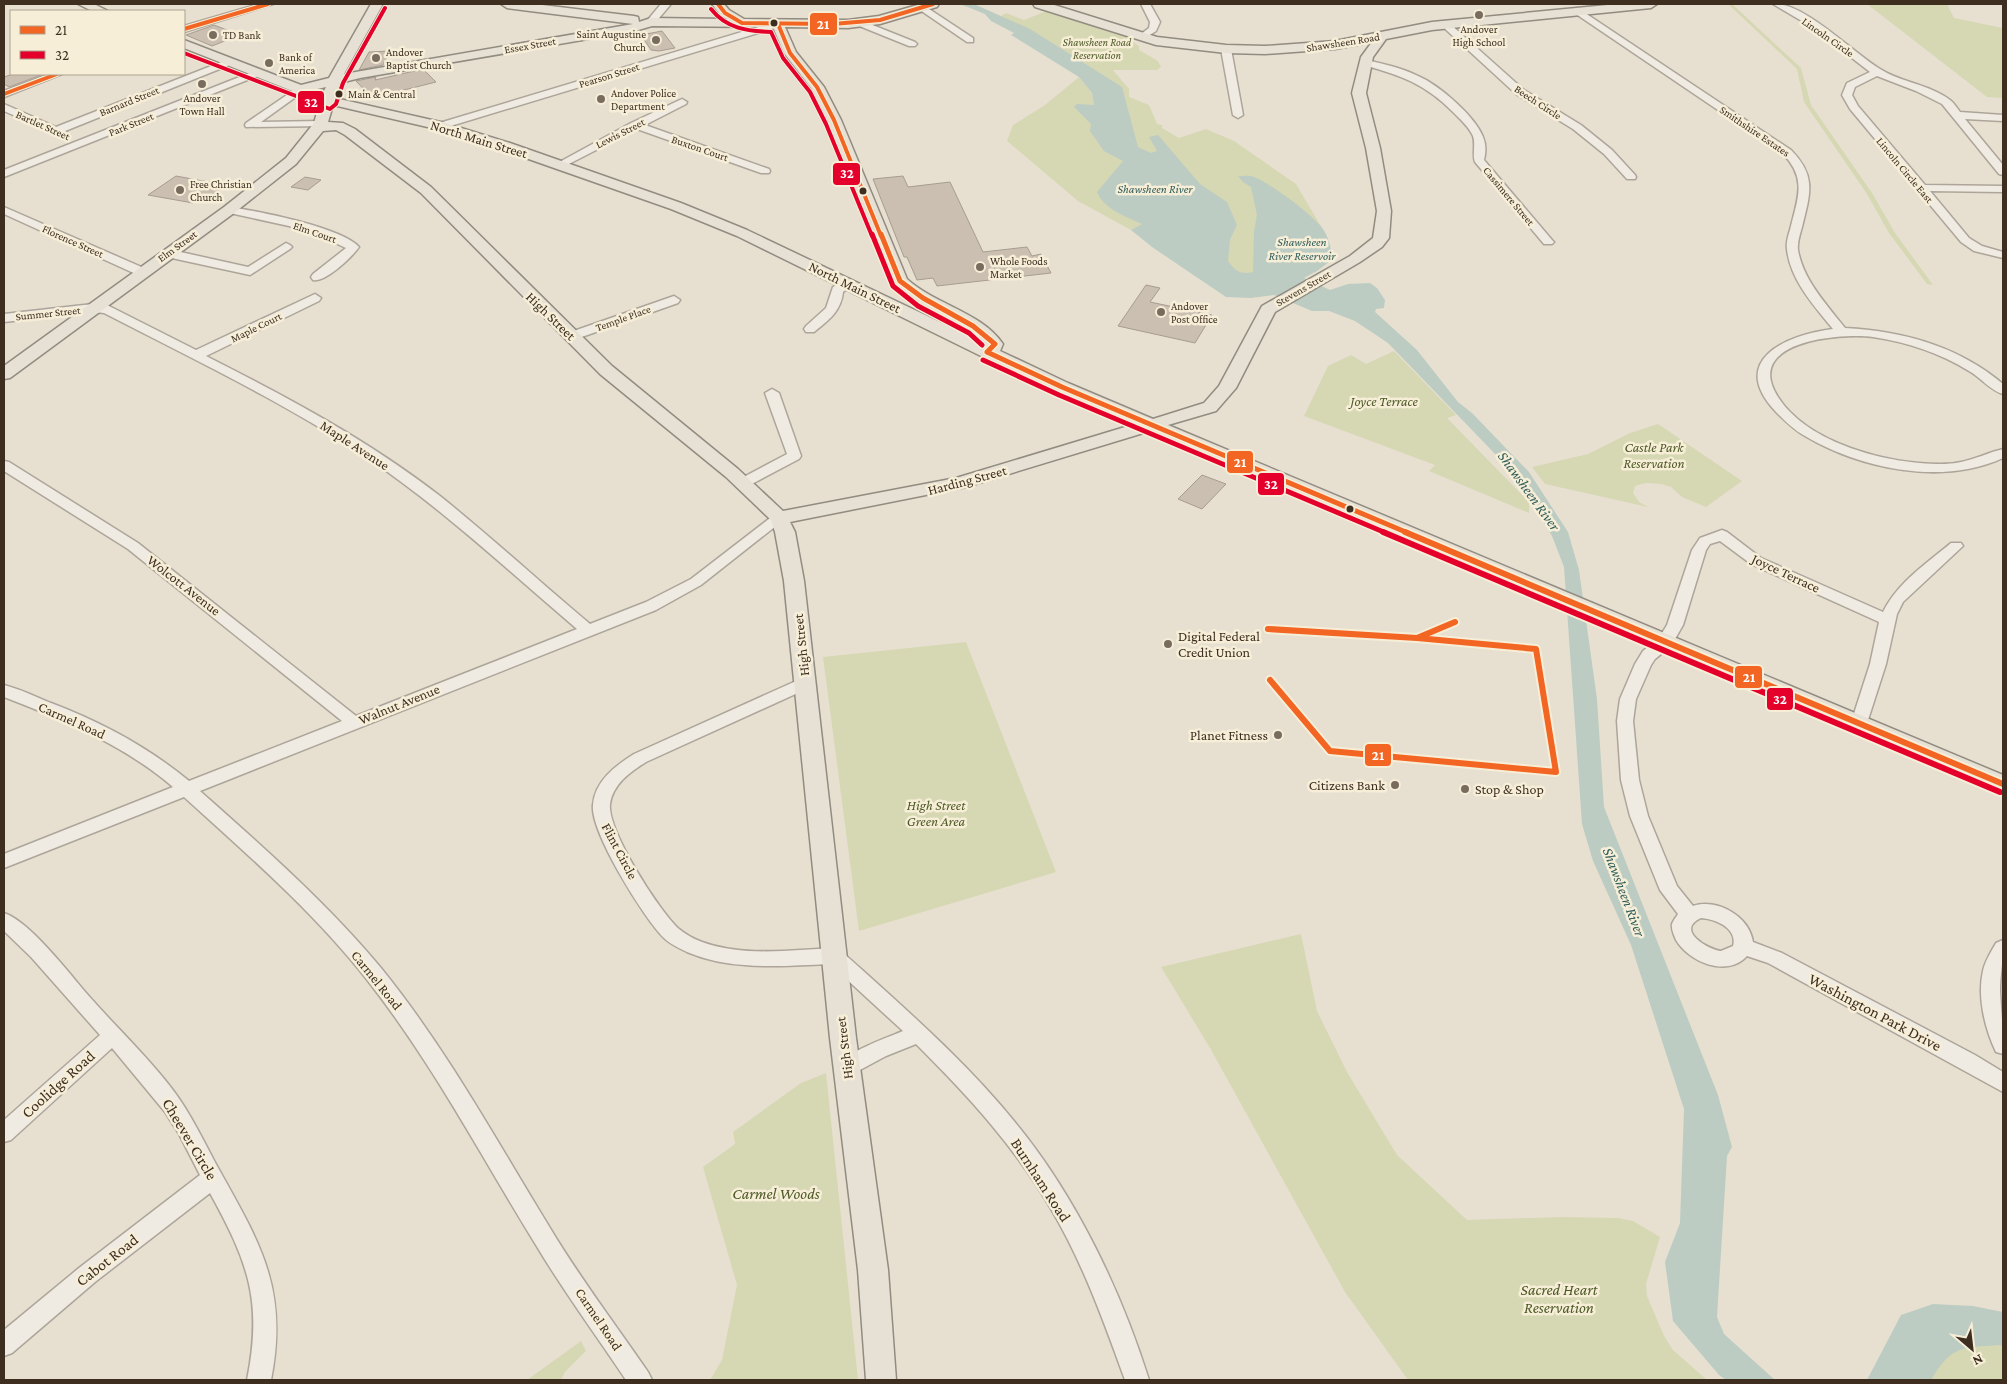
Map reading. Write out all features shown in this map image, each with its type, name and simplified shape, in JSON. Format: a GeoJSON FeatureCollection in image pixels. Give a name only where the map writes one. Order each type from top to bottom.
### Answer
{"type":"FeatureCollection","features":[{"type":"Feature","properties":{"kind":"main road"},"geometry":{"type":"LineString","coordinates":[[84,4],[99,10]]}},
{"type":"Feature","properties":{"kind":"main road","name":"Elm Street"},"geometry":{"type":"LineString","coordinates":[[4,374],[167,253],[229,210],[290,161],[321,124],[335,79],[378,4]]}},
{"type":"Feature","properties":{"kind":"main road"},"geometry":{"type":"LineString","coordinates":[[507,4],[651,22]]}},
{"type":"Feature","properties":{"kind":"main road","name":"Shawsheen Road"},"geometry":{"type":"LineString","coordinates":[[1039,4],[1142,37],[1174,44],[1226,49],[1265,50],[1334,45],[1446,25],[1651,4]]}},
{"type":"Feature","properties":{"kind":"main road","name":"Essex Street"},"geometry":{"type":"LineString","coordinates":[[300,89],[335,79],[635,27],[651,22],[860,23],[880,20],[928,6]]}},
{"type":"Feature","properties":{"kind":"main road"},"geometry":{"type":"LineString","coordinates":[[694,23],[720,7],[735,20],[742,23]]}},
{"type":"Feature","properties":{"kind":"main road"},"geometry":{"type":"LineString","coordinates":[[778,24],[790,53],[817,88],[834,120],[900,281],[917,295],[972,324],[990,338],[995,344],[987,352]]}},
{"type":"Feature","properties":{"kind":"main road","name":"Stevens Street"},"geometry":{"type":"LineString","coordinates":[[1208,448],[1198,431],[1210,407],[1227,388],[1268,309],[1368,251],[1377,244],[1383,232],[1384,211],[1374,148],[1359,93],[1366,60],[1382,36]]}},
{"type":"Feature","properties":{"kind":"main road","name":"North Main Street"},"geometry":{"type":"LineString","coordinates":[[185,44],[328,100],[440,126],[559,165],[722,224],[1062,387],[2003,784]]}},
{"type":"Feature","properties":{"kind":"main road"},"geometry":{"type":"LineString","coordinates":[[1334,45],[1358,51],[1366,60]]}},
{"type":"Feature","properties":{"kind":"main road"},"geometry":{"type":"LineString","coordinates":[[321,124],[339,112],[366,108]]}},
{"type":"Feature","properties":{"kind":"main road","name":"High Street"},"geometry":{"type":"LineString","coordinates":[[321,124],[338,126],[350,132],[417,182],[572,336],[642,401],[743,483],[779,518],[785,532],[794,581],[834,956],[873,1270],[880,1380]]}},
{"type":"Feature","properties":{"kind":"main road"},"geometry":{"type":"LineString","coordinates":[[1150,424],[1210,407]]}},
{"type":"Feature","properties":{"kind":"main road","name":"Harding Street"},"geometry":{"type":"LineString","coordinates":[[779,518],[799,512],[920,492],[959,483],[1150,424]]}},
{"type":"Feature","properties":{"kind":"street"},"geometry":{"type":"LineString","coordinates":[[185,29],[268,4]]}},
{"type":"Feature","properties":{"kind":"street"},"geometry":{"type":"LineString","coordinates":[[651,22],[666,4]]}},
{"type":"Feature","properties":{"kind":"street"},"geometry":{"type":"LineString","coordinates":[[1142,37],[1153,29],[1155,22],[1146,4]]}},
{"type":"Feature","properties":{"kind":"street","name":"Lincoln Circle"},"geometry":{"type":"LineString","coordinates":[[1778,4],[1815,26],[1877,72]]}},
{"type":"Feature","properties":{"kind":"street"},"geometry":{"type":"LineString","coordinates":[[928,6],[970,40]]}},
{"type":"Feature","properties":{"kind":"street","name":"Smithshire Estates"},"geometry":{"type":"LineString","coordinates":[[1579,12],[1787,152],[1798,162],[1803,172],[1804,198],[1792,249],[1797,269],[1808,289],[1842,333]]}},
{"type":"Feature","properties":{"kind":"street"},"geometry":{"type":"LineString","coordinates":[[860,23],[912,44]]}},
{"type":"Feature","properties":{"kind":"street","name":"Pearson Street"},"geometry":{"type":"LineString","coordinates":[[440,126],[778,24]]}},
{"type":"Feature","properties":{"kind":"street","name":"Beech Circle"},"geometry":{"type":"LineString","coordinates":[[1446,25],[1520,92],[1576,127],[1608,152],[1631,177]]}},
{"type":"Feature","properties":{"kind":"street"},"geometry":{"type":"LineString","coordinates":[[1226,49],[1238,115]]}},
{"type":"Feature","properties":{"kind":"street","name":"Cassimere Street"},"geometry":{"type":"LineString","coordinates":[[1366,60],[1428,84],[1444,99],[1477,134],[1482,150],[1479,160],[1548,242]]}},
{"type":"Feature","properties":{"kind":"street","name":"Barnard Street"},"geometry":{"type":"LineString","coordinates":[[56,130],[229,62]]}},
{"type":"Feature","properties":{"kind":"street"},"geometry":{"type":"LineString","coordinates":[[1877,72],[1920,88],[1946,102],[2003,172]]}},
{"type":"Feature","properties":{"kind":"street","name":"Lincoln Circle East"},"geometry":{"type":"LineString","coordinates":[[1877,72],[1851,86],[1847,95],[1854,107],[1965,240],[1978,249],[2003,255]]}},
{"type":"Feature","properties":{"kind":"street","name":"Park Street"},"geometry":{"type":"LineString","coordinates":[[4,174],[257,73]]}},
{"type":"Feature","properties":{"kind":"street"},"geometry":{"type":"LineString","coordinates":[[4,94],[54,75]]}},
{"type":"Feature","properties":{"kind":"street"},"geometry":{"type":"LineString","coordinates":[[300,89],[250,125],[321,124]]}},
{"type":"Feature","properties":{"kind":"street","name":"Lewis Street"},"geometry":{"type":"LineString","coordinates":[[559,165],[682,102]]}},
{"type":"Feature","properties":{"kind":"street","name":"Bartlet Street"},"geometry":{"type":"LineString","coordinates":[[4,107],[82,143]]}},
{"type":"Feature","properties":{"kind":"street"},"geometry":{"type":"LineString","coordinates":[[1956,115],[2003,118]]}},
{"type":"Feature","properties":{"kind":"street","name":"Buxton Court"},"geometry":{"type":"LineString","coordinates":[[635,125],[766,170]]}},
{"type":"Feature","properties":{"kind":"street"},"geometry":{"type":"LineString","coordinates":[[1920,188],[2003,189]]}},
{"type":"Feature","properties":{"kind":"street","name":"Florence Street"},"geometry":{"type":"LineString","coordinates":[[4,210],[142,272]]}},
{"type":"Feature","properties":{"kind":"street","name":"Elm Court"},"geometry":{"type":"LineString","coordinates":[[229,210],[270,217],[337,238],[353,247],[348,254],[317,277]]}},
{"type":"Feature","properties":{"kind":"street"},"geometry":{"type":"LineString","coordinates":[[167,253],[250,271],[286,247]]}},
{"type":"Feature","properties":{"kind":"street"},"geometry":{"type":"LineString","coordinates":[[810,329],[828,314],[836,302],[837,290],[844,282]]}},
{"type":"Feature","properties":{"kind":"street","name":"Maple Court"},"geometry":{"type":"LineString","coordinates":[[198,356],[315,298]]}},
{"type":"Feature","properties":{"kind":"street","name":"Temple Place"},"geometry":{"type":"LineString","coordinates":[[572,336],[674,300]]}},
{"type":"Feature","properties":{"kind":"street","name":"Summer Street"},"geometry":{"type":"LineString","coordinates":[[4,318],[93,308]]}},
{"type":"Feature","properties":{"kind":"street","name":"Maple Avenue"},"geometry":{"type":"LineString","coordinates":[[93,308],[107,309],[198,356],[312,418],[402,476],[463,523],[507,563],[587,630]]}},
{"type":"Feature","properties":{"kind":"street"},"geometry":{"type":"LineString","coordinates":[[2003,390],[1985,374],[1936,349],[1889,337],[1842,333],[1818,335],[1796,340],[1775,352],[1765,368],[1764,378],[1766,388],[1772,398],[1791,420],[1839,447],[1879,460],[1928,467],[1960,466],[1977,464],[2003,453]]}},
{"type":"Feature","properties":{"kind":"street"},"geometry":{"type":"LineString","coordinates":[[743,483],[794,456],[772,393]]}},
{"type":"Feature","properties":{"kind":"street","name":"Wolcott Avenue"},"geometry":{"type":"LineString","coordinates":[[4,465],[134,546],[353,722]]}},
{"type":"Feature","properties":{"kind":"street","name":"Walnut Avenue"},"geometry":{"type":"LineString","coordinates":[[4,861],[674,595],[722,563],[779,518]]}},
{"type":"Feature","properties":{"kind":"street","name":"Joyce Terrace"},"geometry":{"type":"LineString","coordinates":[[1665,642],[1676,625],[1699,550],[1705,541],[1722,535],[1756,561],[1888,620]]}},
{"type":"Feature","properties":{"kind":"street"},"geometry":{"type":"LineString","coordinates":[[1859,723],[1878,664],[1889,614],[1897,599],[1908,587],[1956,546]]}},
{"type":"Feature","properties":{"kind":"street"},"geometry":{"type":"LineString","coordinates":[[1665,642],[1649,655],[1643,664],[1628,700],[1626,721],[1628,763],[1639,816],[1669,890],[1689,914]]}},
{"type":"Feature","properties":{"kind":"street","name":"Flint Circle"},"geometry":{"type":"LineString","coordinates":[[805,683],[640,758],[622,769],[611,779],[606,791],[601,814],[604,828],[644,898],[659,920],[672,934],[694,947],[720,954],[755,958],[834,956]]}},
{"type":"Feature","properties":{"kind":"street","name":"Carmel Road"},"geometry":{"type":"LineString","coordinates":[[4,691],[91,727],[131,748],[187,788],[338,933],[379,981],[441,1065],[545,1239],[640,1380]]}},
{"type":"Feature","properties":{"kind":"street"},"geometry":{"type":"LineString","coordinates":[[1699,911],[1711,912],[1728,919],[1740,932],[1743,946],[1738,953],[1730,957],[1719,959],[1701,954],[1691,946],[1682,933],[1683,920],[1689,914],[1699,911]]}},
{"type":"Feature","properties":{"kind":"street","name":"Cheever Circle"},"geometry":{"type":"LineString","coordinates":[[4,920],[42,956],[162,1092],[183,1121],[245,1236],[260,1278],[267,1320],[264,1357],[259,1380]]}},
{"type":"Feature","properties":{"kind":"street","name":"Washington Park Drive"},"geometry":{"type":"LineString","coordinates":[[1743,946],[1775,958],[1968,1061],[2003,1083]]}},
{"type":"Feature","properties":{"kind":"street"},"geometry":{"type":"LineString","coordinates":[[2003,948],[1994,963],[1990,984],[1994,1015],[2003,1046]]}},
{"type":"Feature","properties":{"kind":"street","name":"Burnham Road"},"geometry":{"type":"LineString","coordinates":[[834,956],[960,1076],[995,1114],[1033,1162],[1059,1201],[1106,1299],[1137,1380]]}},
{"type":"Feature","properties":{"kind":"street"},"geometry":{"type":"LineString","coordinates":[[847,1068],[879,1050],[918,1034]]}},
{"type":"Feature","properties":{"kind":"street","name":"Coolidge Road"},"geometry":{"type":"LineString","coordinates":[[4,1133],[112,1036]]}},
{"type":"Feature","properties":{"kind":"street"},"geometry":{"type":"LineString","coordinates":[[2003,1088],[2003,1093]]}},
{"type":"Feature","properties":{"kind":"street","name":"Cabot Road"},"geometry":{"type":"LineString","coordinates":[[4,1345],[87,1275],[213,1178]]}},
{"type":"Feature","properties":{"kind":"green space"},"geometry":{"type":"Polygon","coordinates":[[[1728,4],[1732,4],[1801,68],[1811,105],[1872,193],[1895,233],[1933,285],[1927,284],[1889,233],[1867,194],[1804,102],[1797,69],[1728,4]]]}},
{"type":"Feature","properties":{"kind":"green space"},"geometry":{"type":"Polygon","coordinates":[[[1867,4],[1947,4],[1954,18],[2003,28],[2003,98],[1987,97],[1867,4]]]}},
{"type":"Feature","properties":{"kind":"green space","name":"Shawsheen Road Reservation"},"geometry":{"type":"Polygon","coordinates":[[[1049,10],[1121,34],[1139,46],[1139,50],[1158,61],[1161,67],[1157,70],[1113,70],[1129,89],[1129,97],[1149,105],[1157,124],[1162,125],[1162,128],[1179,138],[1206,129],[1234,141],[1296,184],[1322,228],[1307,219],[1245,286],[1223,255],[1237,225],[1152,162],[1133,143],[1120,104],[1001,16],[1006,13],[1024,20],[1049,10]]]}},
{"type":"Feature","properties":{"kind":"green space"},"geometry":{"type":"Polygon","coordinates":[[[1079,77],[1092,93],[1094,106],[1143,171],[1157,217],[1131,230],[1078,201],[1007,141],[1013,125],[1045,105],[1079,77]]]}},
{"type":"Feature","properties":{"kind":"green space","name":"Joyce Terrace"},"geometry":{"type":"Polygon","coordinates":[[[1394,351],[1456,415],[1447,418],[1529,502],[1529,513],[1429,471],[1435,465],[1304,416],[1328,366],[1351,355],[1366,364],[1394,351]]]}},
{"type":"Feature","properties":{"kind":"green space","name":"Castle Park Reservation"},"geometry":{"type":"Polygon","coordinates":[[[1658,424],[1742,481],[1706,507],[1682,497],[1671,487],[1661,484],[1646,483],[1635,486],[1633,493],[1639,502],[1648,507],[1545,484],[1532,467],[1588,454],[1630,433],[1658,424]]]}},
{"type":"Feature","properties":{"kind":"green space","name":"High Street Green Area"},"geometry":{"type":"Polygon","coordinates":[[[966,642],[1056,872],[859,931],[823,657],[966,642]]]}},
{"type":"Feature","properties":{"kind":"green space","name":"Sacred Heart Reservation"},"geometry":{"type":"Polygon","coordinates":[[[1301,934],[1317,1011],[1347,1072],[1397,1155],[1467,1220],[1560,1217],[1619,1218],[1633,1221],[1660,1237],[1646,1284],[1647,1296],[1664,1336],[1673,1350],[1707,1380],[1408,1380],[1345,1292],[1210,1048],[1161,967],[1301,934]]]}},
{"type":"Feature","properties":{"kind":"green space","name":"Carmel Woods"},"geometry":{"type":"Polygon","coordinates":[[[826,1073],[858,1380],[710,1380],[722,1360],[737,1285],[703,1167],[735,1144],[733,1132],[801,1083],[826,1073]]]}},
{"type":"Feature","properties":{"kind":"green space"},"geometry":{"type":"Polygon","coordinates":[[[2003,1334],[2003,1380],[1918,1380],[1937,1350],[2003,1334]]]}},
{"type":"Feature","properties":{"kind":"green space"},"geometry":{"type":"Polygon","coordinates":[[[581,1341],[586,1351],[565,1372],[561,1380],[527,1380],[581,1341]]]}},
{"type":"Feature","properties":{"kind":"water","name":"Shawsheen River"},"geometry":{"type":"Polygon","coordinates":[[[960,4],[974,4],[1030,29],[1122,87],[1138,147],[1151,153],[1157,151],[1149,137],[1158,135],[1200,184],[1227,202],[1237,225],[1230,240],[1228,261],[1239,271],[1245,273],[1253,272],[1254,232],[1257,215],[1251,187],[1238,176],[1250,176],[1261,180],[1301,208],[1325,232],[1333,259],[1304,278],[1330,290],[1348,284],[1370,283],[1377,288],[1385,300],[1384,308],[1376,309],[1375,312],[1417,350],[1458,402],[1472,413],[1529,472],[1568,532],[1579,570],[1597,699],[1604,807],[1718,1095],[1732,1147],[1727,1156],[1717,1317],[1724,1334],[1775,1380],[1726,1380],[1719,1375],[1673,1321],[1665,1262],[1680,1223],[1684,1109],[1631,945],[1593,861],[1582,824],[1564,567],[1552,536],[1531,502],[1498,457],[1388,343],[1355,321],[1329,311],[1312,311],[1274,295],[1251,298],[1226,297],[1152,247],[1131,230],[1142,224],[1110,208],[1097,192],[1123,161],[1104,151],[1090,131],[1091,124],[1074,107],[1077,104],[1094,105],[1092,93],[1079,77],[1011,35],[1014,33],[991,21],[985,14],[960,4]]]}},
{"type":"Feature","properties":{"kind":"water"},"geometry":{"type":"Polygon","coordinates":[[[1933,1304],[1973,1306],[2003,1312],[2003,1346],[1975,1347],[1959,1350],[1945,1360],[1931,1380],[1867,1380],[1901,1315],[1933,1304]]]}},
{"type":"Feature","properties":{"kind":"building","name":"TD Bank"},"geometry":{"type":"Polygon","coordinates":[[[214,25],[240,35],[212,46],[186,35],[214,25]]]}},
{"type":"Feature","properties":{"kind":"building","name":"Saint Augustine Church"},"geometry":{"type":"Polygon","coordinates":[[[662,31],[675,48],[659,51],[651,50],[641,35],[662,31]]]}},
{"type":"Feature","properties":{"kind":"building","name":"Andover Baptist Church"},"geometry":{"type":"Polygon","coordinates":[[[390,51],[383,65],[359,70],[369,52],[390,51]]]}},
{"type":"Feature","properties":{"kind":"building"},"geometry":{"type":"Polygon","coordinates":[[[423,69],[436,82],[372,98],[356,81],[376,77],[375,80],[423,69]]]}},
{"type":"Feature","properties":{"kind":"building"},"geometry":{"type":"Polygon","coordinates":[[[10,75],[41,75],[9,87],[4,84],[4,77],[10,75]]]}},
{"type":"Feature","properties":{"kind":"building","name":"Free Christian Church"},"geometry":{"type":"Polygon","coordinates":[[[176,176],[214,183],[211,184],[224,187],[203,201],[197,200],[193,203],[148,195],[176,176]]]}},
{"type":"Feature","properties":{"kind":"building"},"geometry":{"type":"Polygon","coordinates":[[[903,176],[908,187],[950,182],[983,252],[1027,247],[1032,256],[1041,254],[1051,273],[937,286],[933,278],[917,280],[907,257],[904,257],[873,179],[903,176]]]}},
{"type":"Feature","properties":{"kind":"building"},"geometry":{"type":"Polygon","coordinates":[[[305,177],[321,180],[308,190],[291,187],[305,177]]]}},
{"type":"Feature","properties":{"kind":"building","name":"Andover Post Office"},"geometry":{"type":"Polygon","coordinates":[[[1146,285],[1160,288],[1150,302],[1212,315],[1195,343],[1118,326],[1146,285]]]}},
{"type":"Feature","properties":{"kind":"building"},"geometry":{"type":"Polygon","coordinates":[[[1202,475],[1226,484],[1202,509],[1178,499],[1202,475]]]}},
{"type":"Feature","properties":{"kind":"transit line","name":"21"},"geometry":{"type":"LineString","coordinates":[[185,29],[268,4]]}},
{"type":"Feature","properties":{"kind":"transit line","name":"21"},"geometry":{"type":"LineString","coordinates":[[718,4],[725,13],[742,23],[833,24],[880,20],[933,4]]}},
{"type":"Feature","properties":{"kind":"transit line","name":"32"},"geometry":{"type":"LineString","coordinates":[[185,53],[330,109],[336,104],[343,83],[385,8]]}},
{"type":"Feature","properties":{"kind":"transit line","name":"32"},"geometry":{"type":"LineString","coordinates":[[711,9],[723,22],[730,26],[745,30],[771,32],[783,58],[810,92],[826,124],[893,286],[918,306],[969,333],[982,345]]}},
{"type":"Feature","properties":{"kind":"transit line","name":"21"},"geometry":{"type":"LineString","coordinates":[[778,24],[790,53],[817,87],[834,120],[900,281],[923,298],[984,334],[995,344],[987,352]]}},
{"type":"Feature","properties":{"kind":"transit line","name":"21"},"geometry":{"type":"LineString","coordinates":[[4,94],[54,75]]}},
{"type":"Feature","properties":{"kind":"transit line","name":"21"},"geometry":{"type":"LineString","coordinates":[[987,352],[1062,387],[2003,784]]}},
{"type":"Feature","properties":{"kind":"transit line","name":"32"},"geometry":{"type":"LineString","coordinates":[[983,360],[1059,395],[2000,792]]}},
{"type":"Feature","properties":{"kind":"transit line","name":"21"},"geometry":{"type":"LineString","coordinates":[[1268,629],[1417,638],[1455,622]]}},
{"type":"Feature","properties":{"kind":"transit line","name":"21"},"geometry":{"type":"LineString","coordinates":[[1270,680],[1330,751],[1556,772],[1536,649],[1417,638]]}},
{"type":"Feature","properties":{"kind":"place","name":"Andover High School"},"geometry":{"type":"Point","coordinates":[1479,15]}},
{"type":"Feature","properties":{"kind":"place","name":"TD Bank"},"geometry":{"type":"Point","coordinates":[213,35]}},
{"type":"Feature","properties":{"kind":"place","name":"Saint Augustine Church"},"geometry":{"type":"Point","coordinates":[656,40]}},
{"type":"Feature","properties":{"kind":"place","name":"Andover Baptist Church"},"geometry":{"type":"Point","coordinates":[376,58]}},
{"type":"Feature","properties":{"kind":"place","name":"Bank of America"},"geometry":{"type":"Point","coordinates":[269,63]}},
{"type":"Feature","properties":{"kind":"place","name":"Andover Town Hall"},"geometry":{"type":"Point","coordinates":[202,84]}},
{"type":"Feature","properties":{"kind":"place","name":"Main & Central"},"geometry":{"type":"Point","coordinates":[339,94]}},
{"type":"Feature","properties":{"kind":"place","name":"Andover Police Department"},"geometry":{"type":"Point","coordinates":[601,99]}},
{"type":"Feature","properties":{"kind":"place","name":"Free Christian Church"},"geometry":{"type":"Point","coordinates":[180,190]}},
{"type":"Feature","properties":{"kind":"place","name":"Whole Foods Market"},"geometry":{"type":"Point","coordinates":[980,267]}},
{"type":"Feature","properties":{"kind":"place","name":"Andover Post Office"},"geometry":{"type":"Point","coordinates":[1161,312]}},
{"type":"Feature","properties":{"kind":"place","name":"Digital Federal Credit Union"},"geometry":{"type":"Point","coordinates":[1168,644]}},
{"type":"Feature","properties":{"kind":"place","name":"Planet Fitness"},"geometry":{"type":"Point","coordinates":[1278,735]}},
{"type":"Feature","properties":{"kind":"place","name":"Citizens Bank"},"geometry":{"type":"Point","coordinates":[1395,785]}},
{"type":"Feature","properties":{"kind":"place","name":"Stop & Shop"},"geometry":{"type":"Point","coordinates":[1465,789]}},
{"type":"Feature","properties":{"kind":"water label","name":"Shawsheen River Reservoir"},"geometry":{"type":"Point","coordinates":[1302,249]}}]}
